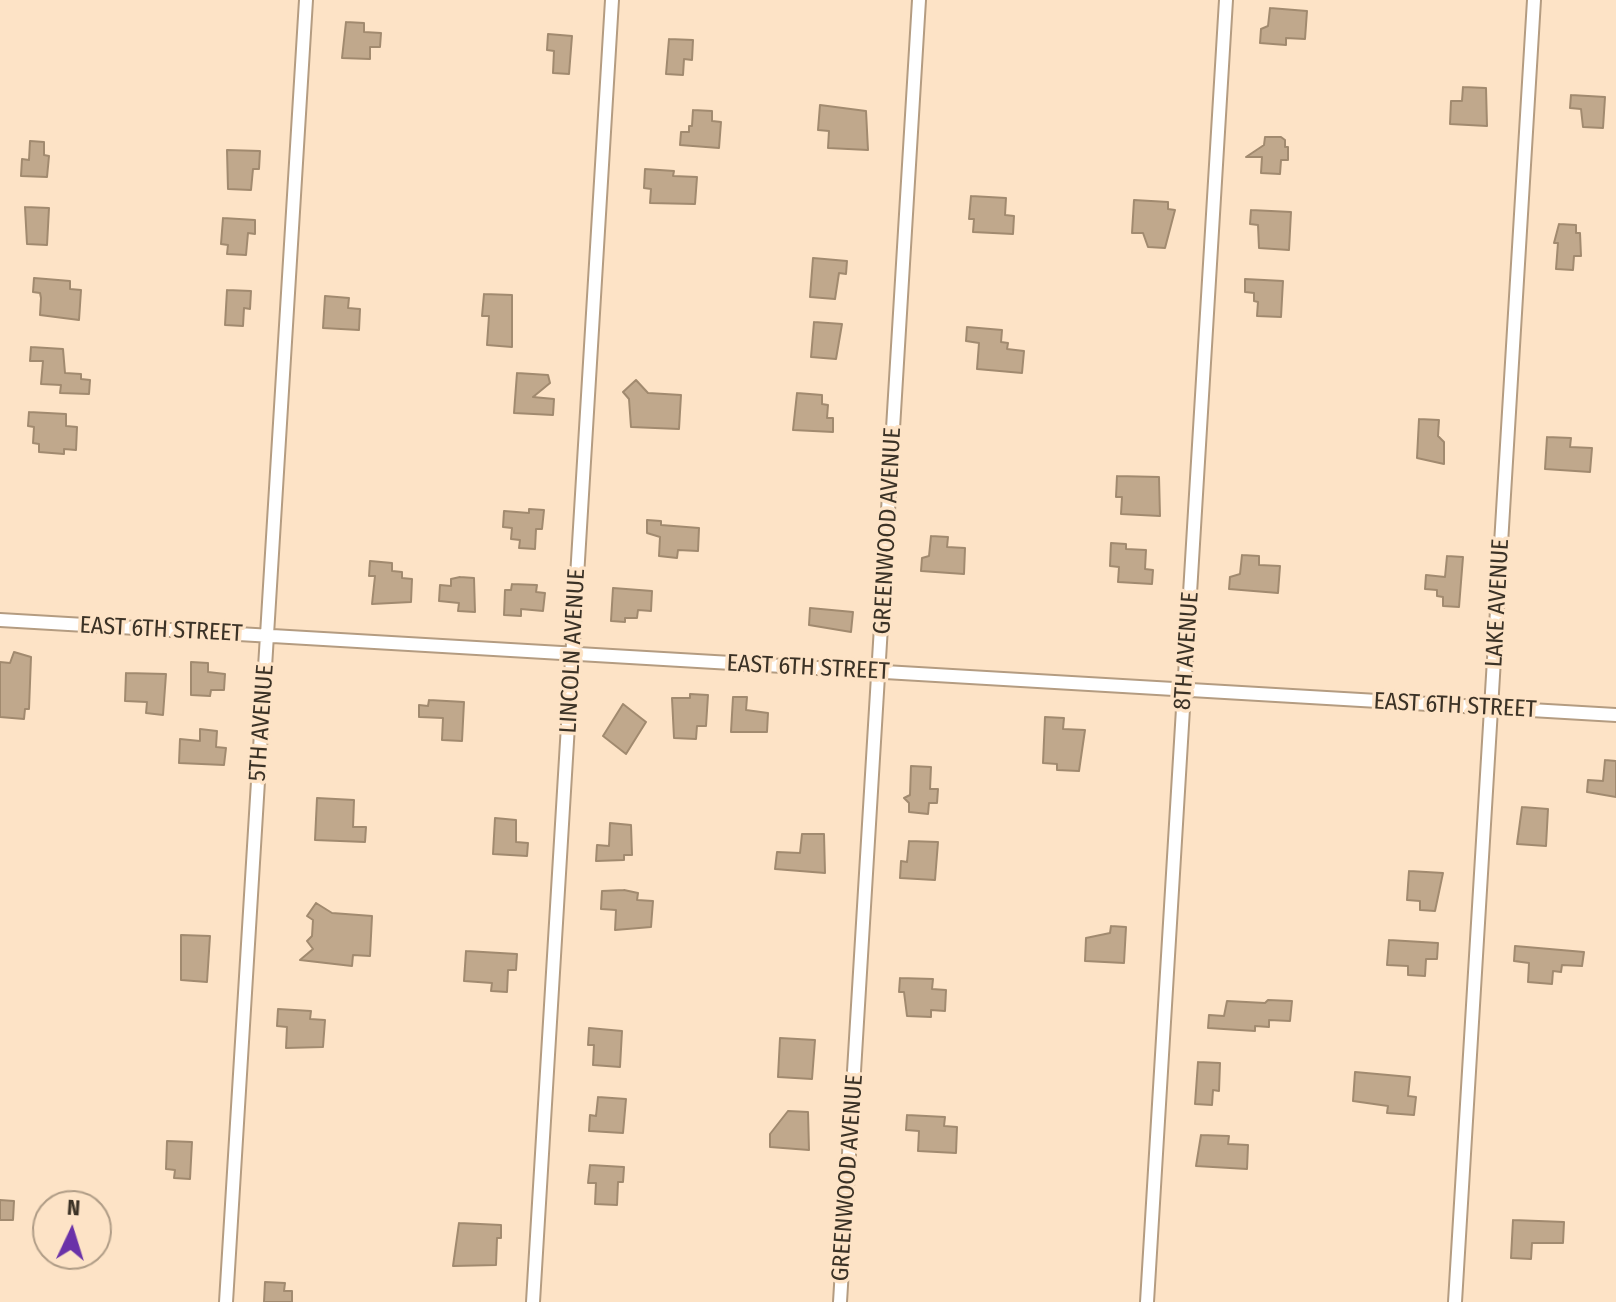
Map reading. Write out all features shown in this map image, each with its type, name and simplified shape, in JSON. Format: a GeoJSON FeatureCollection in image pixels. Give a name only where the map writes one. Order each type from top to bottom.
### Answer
{"type":"FeatureCollection","features":[{"type":"Feature","properties":{"kind":"street","name":"5TH AVENUE"},"geometry":{"type":"LineString","coordinates":[[226,1302],[306,0]]}},
{"type":"Feature","properties":{"kind":"street","name":"LINCOLN AVENUE"},"geometry":{"type":"LineString","coordinates":[[533,1302],[612,0]]}},
{"type":"Feature","properties":{"kind":"street","name":"GREENWOOD AVENUE"},"geometry":{"type":"LineString","coordinates":[[840,1302],[919,0]]}},
{"type":"Feature","properties":{"kind":"street","name":"8TH AVENUE"},"geometry":{"type":"LineString","coordinates":[[1147,1302],[1226,0]]}},
{"type":"Feature","properties":{"kind":"street","name":"LAKE AVENUE"},"geometry":{"type":"LineString","coordinates":[[1455,1302],[1534,0]]}},
{"type":"Feature","properties":{"kind":"street","name":"EAST 6TH STREET"},"geometry":{"type":"LineString","coordinates":[[0,620],[1616,715]]}},
{"type":"Feature","properties":{"kind":"building"},"geometry":{"type":"Polygon","coordinates":[[[1270,8],[1307,11],[1305,39],[1286,38],[1286,45],[1260,43],[1261,29],[1268,26],[1270,8]]]}},
{"type":"Feature","properties":{"kind":"building"},"geometry":{"type":"Polygon","coordinates":[[[346,22],[364,23],[364,32],[381,33],[380,47],[370,47],[370,59],[342,58],[346,22]]]}},
{"type":"Feature","properties":{"kind":"building"},"geometry":{"type":"Polygon","coordinates":[[[548,34],[572,36],[569,74],[553,73],[554,51],[547,50],[548,34]]]}},
{"type":"Feature","properties":{"kind":"building"},"geometry":{"type":"Polygon","coordinates":[[[669,39],[693,40],[692,60],[684,59],[683,75],[666,74],[669,39]]]}},
{"type":"Feature","properties":{"kind":"building"},"geometry":{"type":"Polygon","coordinates":[[[1463,87],[1486,88],[1487,126],[1450,124],[1451,101],[1462,101],[1463,87]]]}},
{"type":"Feature","properties":{"kind":"building"},"geometry":{"type":"Polygon","coordinates":[[[1571,95],[1605,97],[1603,128],[1583,127],[1581,109],[1570,108],[1571,95]]]}},
{"type":"Feature","properties":{"kind":"building"},"geometry":{"type":"Polygon","coordinates":[[[820,105],[866,111],[868,150],[828,148],[829,131],[818,130],[820,105]]]}},
{"type":"Feature","properties":{"kind":"building"},"geometry":{"type":"Polygon","coordinates":[[[693,110],[712,111],[712,121],[721,122],[719,148],[680,145],[681,132],[689,132],[689,126],[692,126],[693,110]]]}},
{"type":"Feature","properties":{"kind":"building"},"geometry":{"type":"Polygon","coordinates":[[[1265,137],[1281,137],[1285,140],[1285,147],[1288,147],[1288,160],[1281,160],[1280,174],[1261,173],[1262,157],[1246,157],[1264,145],[1265,137]]]}},
{"type":"Feature","properties":{"kind":"building"},"geometry":{"type":"Polygon","coordinates":[[[30,141],[44,142],[44,155],[49,156],[47,177],[21,176],[22,159],[29,160],[30,141]]]}},
{"type":"Feature","properties":{"kind":"building"},"geometry":{"type":"Polygon","coordinates":[[[227,150],[260,151],[259,169],[253,169],[251,190],[228,189],[227,150]]]}},
{"type":"Feature","properties":{"kind":"building"},"geometry":{"type":"Polygon","coordinates":[[[645,169],[674,171],[673,176],[697,177],[695,204],[650,203],[651,189],[644,188],[645,169]]]}},
{"type":"Feature","properties":{"kind":"building"},"geometry":{"type":"Polygon","coordinates":[[[971,196],[1006,198],[1005,215],[1014,216],[1013,234],[973,232],[974,219],[969,219],[971,196]]]}},
{"type":"Feature","properties":{"kind":"building"},"geometry":{"type":"Polygon","coordinates":[[[1134,200],[1168,202],[1168,209],[1175,210],[1165,248],[1148,247],[1143,233],[1132,233],[1134,200]]]}},
{"type":"Feature","properties":{"kind":"building"},"geometry":{"type":"Polygon","coordinates":[[[25,207],[49,208],[47,245],[27,244],[25,207]]]}},
{"type":"Feature","properties":{"kind":"building"},"geometry":{"type":"Polygon","coordinates":[[[1251,210],[1291,212],[1289,250],[1259,248],[1258,225],[1250,224],[1251,210]]]}},
{"type":"Feature","properties":{"kind":"building"},"geometry":{"type":"Polygon","coordinates":[[[223,218],[255,220],[255,234],[248,233],[246,255],[227,254],[228,245],[221,244],[223,218]]]}},
{"type":"Feature","properties":{"kind":"building"},"geometry":{"type":"Polygon","coordinates":[[[1559,224],[1576,225],[1576,233],[1580,233],[1581,256],[1574,256],[1573,270],[1556,269],[1558,243],[1554,243],[1559,224]]]}},
{"type":"Feature","properties":{"kind":"building"},"geometry":{"type":"Polygon","coordinates":[[[813,258],[847,261],[846,274],[839,273],[835,299],[810,297],[813,258]]]}},
{"type":"Feature","properties":{"kind":"building"},"geometry":{"type":"Polygon","coordinates":[[[34,278],[70,281],[70,289],[81,290],[79,320],[40,315],[41,298],[40,293],[33,292],[34,278]]]}},
{"type":"Feature","properties":{"kind":"building"},"geometry":{"type":"Polygon","coordinates":[[[1245,279],[1283,281],[1281,317],[1257,316],[1258,302],[1254,301],[1254,293],[1245,292],[1245,279]]]}},
{"type":"Feature","properties":{"kind":"building"},"geometry":{"type":"Polygon","coordinates":[[[227,290],[251,291],[250,309],[244,308],[243,326],[225,325],[227,290]]]}},
{"type":"Feature","properties":{"kind":"building"},"geometry":{"type":"Polygon","coordinates":[[[484,294],[512,295],[512,347],[487,345],[489,316],[482,316],[484,294]]]}},
{"type":"Feature","properties":{"kind":"building"},"geometry":{"type":"Polygon","coordinates":[[[325,296],[349,298],[348,308],[360,309],[359,330],[323,328],[325,296]]]}},
{"type":"Feature","properties":{"kind":"building"},"geometry":{"type":"Polygon","coordinates":[[[814,322],[842,324],[836,359],[811,357],[814,322]]]}},
{"type":"Feature","properties":{"kind":"building"},"geometry":{"type":"Polygon","coordinates":[[[967,327],[1002,330],[1001,342],[1008,343],[1007,349],[1024,351],[1022,373],[977,369],[979,343],[966,341],[967,327]]]}},
{"type":"Feature","properties":{"kind":"building"},"geometry":{"type":"Polygon","coordinates":[[[31,347],[63,349],[65,373],[81,374],[81,379],[90,380],[89,394],[60,393],[61,385],[41,384],[43,361],[30,361],[31,347]]]}},
{"type":"Feature","properties":{"kind":"building"},"geometry":{"type":"Polygon","coordinates":[[[517,373],[548,375],[550,383],[533,397],[554,399],[553,415],[514,413],[517,373]]]}},
{"type":"Feature","properties":{"kind":"building"},"geometry":{"type":"Polygon","coordinates":[[[636,380],[648,393],[681,395],[679,429],[631,427],[629,399],[623,392],[636,380]]]}},
{"type":"Feature","properties":{"kind":"building"},"geometry":{"type":"Polygon","coordinates":[[[797,393],[822,395],[822,404],[828,405],[827,418],[833,418],[833,432],[793,430],[797,393]]]}},
{"type":"Feature","properties":{"kind":"building"},"geometry":{"type":"Polygon","coordinates":[[[29,412],[66,414],[66,426],[77,427],[76,450],[64,449],[64,454],[39,452],[39,444],[33,443],[34,427],[28,426],[29,412]]]}},
{"type":"Feature","properties":{"kind":"building"},"geometry":{"type":"Polygon","coordinates":[[[1419,419],[1439,420],[1438,436],[1444,442],[1444,464],[1417,458],[1419,419]]]}},
{"type":"Feature","properties":{"kind":"building"},"geometry":{"type":"Polygon","coordinates":[[[1547,437],[1571,438],[1570,447],[1592,448],[1590,472],[1545,469],[1547,437]]]}},
{"type":"Feature","properties":{"kind":"building"},"geometry":{"type":"Polygon","coordinates":[[[1117,476],[1159,477],[1160,516],[1121,514],[1122,497],[1116,497],[1117,476]]]}},
{"type":"Feature","properties":{"kind":"building"},"geometry":{"type":"Polygon","coordinates":[[[529,509],[544,510],[542,529],[536,529],[535,549],[519,548],[520,540],[511,539],[512,528],[503,527],[504,511],[529,513],[529,509]]]}},
{"type":"Feature","properties":{"kind":"building"},"geometry":{"type":"Polygon","coordinates":[[[647,520],[661,521],[661,525],[699,528],[698,551],[678,550],[677,558],[659,556],[660,537],[647,533],[647,520]]]}},
{"type":"Feature","properties":{"kind":"building"},"geometry":{"type":"Polygon","coordinates":[[[931,536],[948,537],[947,547],[965,548],[964,574],[921,571],[922,558],[929,556],[931,536]]]}},
{"type":"Feature","properties":{"kind":"building"},"geometry":{"type":"Polygon","coordinates":[[[1111,543],[1126,544],[1126,549],[1146,550],[1145,569],[1153,570],[1152,584],[1118,582],[1119,567],[1110,566],[1111,543]]]}},
{"type":"Feature","properties":{"kind":"building"},"geometry":{"type":"Polygon","coordinates":[[[1242,555],[1259,556],[1259,565],[1280,566],[1278,593],[1229,589],[1230,577],[1240,574],[1242,555]]]}},
{"type":"Feature","properties":{"kind":"building"},"geometry":{"type":"Polygon","coordinates":[[[1447,556],[1463,557],[1459,607],[1443,606],[1443,597],[1437,596],[1437,590],[1425,589],[1426,575],[1445,577],[1447,556]]]}},
{"type":"Feature","properties":{"kind":"building"},"geometry":{"type":"Polygon","coordinates":[[[370,561],[392,563],[392,571],[402,572],[402,578],[412,579],[411,602],[372,604],[375,576],[369,576],[370,561]]]}},
{"type":"Feature","properties":{"kind":"building"},"geometry":{"type":"Polygon","coordinates":[[[474,578],[475,612],[458,611],[459,603],[439,601],[440,585],[451,586],[451,579],[474,578]]]}},
{"type":"Feature","properties":{"kind":"building"},"geometry":{"type":"Polygon","coordinates":[[[512,584],[537,585],[536,592],[545,593],[543,611],[521,609],[521,616],[504,615],[505,590],[511,590],[512,584]]]}},
{"type":"Feature","properties":{"kind":"building"},"geometry":{"type":"Polygon","coordinates":[[[613,588],[652,591],[651,611],[638,610],[637,618],[625,618],[625,622],[611,621],[613,588]]]}},
{"type":"Feature","properties":{"kind":"building"},"geometry":{"type":"Polygon","coordinates":[[[810,608],[853,612],[851,632],[809,625],[810,608]]]}},
{"type":"Feature","properties":{"kind":"building"},"geometry":{"type":"Polygon","coordinates":[[[14,652],[31,657],[29,709],[25,709],[24,719],[0,717],[0,662],[10,663],[14,652]]]}},
{"type":"Feature","properties":{"kind":"building"},"geometry":{"type":"Polygon","coordinates":[[[191,662],[208,663],[208,672],[225,674],[224,690],[211,690],[210,696],[191,695],[191,662]]]}},
{"type":"Feature","properties":{"kind":"building"},"geometry":{"type":"Polygon","coordinates":[[[126,673],[166,674],[163,715],[146,713],[147,702],[125,701],[126,673]]]}},
{"type":"Feature","properties":{"kind":"building"},"geometry":{"type":"Polygon","coordinates":[[[690,694],[708,695],[706,726],[697,726],[696,739],[674,738],[672,698],[690,698],[690,694]]]}},
{"type":"Feature","properties":{"kind":"building"},"geometry":{"type":"Polygon","coordinates":[[[733,697],[747,697],[746,710],[768,713],[767,732],[731,732],[733,697]]]}},
{"type":"Feature","properties":{"kind":"building"},"geometry":{"type":"Polygon","coordinates":[[[429,700],[464,702],[462,741],[442,740],[443,718],[419,717],[419,705],[428,706],[429,700]]]}},
{"type":"Feature","properties":{"kind":"building"},"geometry":{"type":"Polygon","coordinates":[[[623,704],[646,722],[626,754],[603,736],[623,704]]]}},
{"type":"Feature","properties":{"kind":"building"},"geometry":{"type":"Polygon","coordinates":[[[1045,717],[1064,718],[1063,729],[1085,730],[1079,771],[1057,770],[1057,764],[1043,763],[1045,717]]]}},
{"type":"Feature","properties":{"kind":"building"},"geometry":{"type":"Polygon","coordinates":[[[200,729],[217,731],[216,747],[226,748],[224,765],[179,763],[180,739],[200,741],[200,729]]]}},
{"type":"Feature","properties":{"kind":"building"},"geometry":{"type":"Polygon","coordinates":[[[1605,760],[1616,761],[1616,797],[1587,792],[1588,780],[1603,781],[1605,760]]]}},
{"type":"Feature","properties":{"kind":"building"},"geometry":{"type":"Polygon","coordinates":[[[911,766],[931,767],[930,789],[938,789],[937,803],[929,803],[928,814],[909,812],[909,803],[904,798],[910,795],[911,766]]]}},
{"type":"Feature","properties":{"kind":"building"},"geometry":{"type":"Polygon","coordinates":[[[317,798],[354,800],[353,827],[366,827],[365,842],[315,840],[317,798]]]}},
{"type":"Feature","properties":{"kind":"building"},"geometry":{"type":"Polygon","coordinates":[[[1522,807],[1548,809],[1546,846],[1517,844],[1522,807]]]}},
{"type":"Feature","properties":{"kind":"building"},"geometry":{"type":"Polygon","coordinates":[[[495,818],[516,820],[516,842],[528,843],[527,856],[493,854],[495,818]]]}},
{"type":"Feature","properties":{"kind":"building"},"geometry":{"type":"Polygon","coordinates":[[[610,823],[631,825],[632,855],[624,855],[624,860],[596,861],[597,845],[609,846],[610,823]]]}},
{"type":"Feature","properties":{"kind":"building"},"geometry":{"type":"Polygon","coordinates":[[[802,834],[824,834],[825,873],[775,869],[777,852],[800,853],[802,834]]]}},
{"type":"Feature","properties":{"kind":"building"},"geometry":{"type":"Polygon","coordinates":[[[909,841],[938,842],[935,880],[900,878],[901,861],[907,862],[909,841]]]}},
{"type":"Feature","properties":{"kind":"building"},"geometry":{"type":"Polygon","coordinates":[[[1409,871],[1443,873],[1435,911],[1420,910],[1420,901],[1407,900],[1409,871]]]}},
{"type":"Feature","properties":{"kind":"building"},"geometry":{"type":"Polygon","coordinates":[[[602,891],[638,893],[637,900],[653,901],[651,927],[615,930],[616,910],[601,909],[602,891]]]}},
{"type":"Feature","properties":{"kind":"building"},"geometry":{"type":"Polygon","coordinates":[[[316,903],[332,913],[372,916],[370,956],[353,955],[352,966],[300,960],[313,949],[307,941],[312,936],[313,920],[307,916],[316,903]]]}},
{"type":"Feature","properties":{"kind":"building"},"geometry":{"type":"Polygon","coordinates":[[[1111,926],[1126,927],[1124,963],[1085,961],[1086,938],[1110,933],[1111,926]]]}},
{"type":"Feature","properties":{"kind":"building"},"geometry":{"type":"Polygon","coordinates":[[[181,935],[210,936],[207,982],[181,980],[181,935]]]}},
{"type":"Feature","properties":{"kind":"building"},"geometry":{"type":"Polygon","coordinates":[[[1389,940],[1438,943],[1437,959],[1426,959],[1425,976],[1408,975],[1408,966],[1387,965],[1389,940]]]}},
{"type":"Feature","properties":{"kind":"building"},"geometry":{"type":"Polygon","coordinates":[[[1515,946],[1584,952],[1582,966],[1562,965],[1561,972],[1553,971],[1552,984],[1528,982],[1529,963],[1514,961],[1515,946]]]}},
{"type":"Feature","properties":{"kind":"building"},"geometry":{"type":"Polygon","coordinates":[[[466,951],[517,954],[516,970],[508,970],[507,992],[491,991],[492,983],[464,981],[466,951]]]}},
{"type":"Feature","properties":{"kind":"building"},"geometry":{"type":"Polygon","coordinates":[[[900,978],[933,979],[932,989],[946,990],[945,1011],[931,1010],[931,1017],[907,1016],[904,992],[899,992],[900,978]]]}},
{"type":"Feature","properties":{"kind":"building"},"geometry":{"type":"Polygon","coordinates":[[[1268,1000],[1292,1001],[1290,1021],[1269,1020],[1269,1027],[1255,1026],[1255,1031],[1208,1028],[1209,1015],[1224,1016],[1227,1001],[1265,1003],[1268,1000]]]}},
{"type":"Feature","properties":{"kind":"building"},"geometry":{"type":"Polygon","coordinates":[[[278,1009],[311,1011],[310,1019],[325,1020],[323,1047],[286,1048],[287,1027],[277,1026],[278,1009]]]}},
{"type":"Feature","properties":{"kind":"building"},"geometry":{"type":"Polygon","coordinates":[[[589,1028],[622,1031],[620,1067],[593,1065],[594,1045],[588,1045],[589,1028]]]}},
{"type":"Feature","properties":{"kind":"building"},"geometry":{"type":"Polygon","coordinates":[[[780,1038],[815,1040],[812,1079],[778,1077],[780,1038]]]}},
{"type":"Feature","properties":{"kind":"building"},"geometry":{"type":"Polygon","coordinates":[[[1198,1062],[1220,1063],[1219,1091],[1213,1090],[1212,1105],[1195,1104],[1198,1062]]]}},
{"type":"Feature","properties":{"kind":"building"},"geometry":{"type":"Polygon","coordinates":[[[1355,1072],[1410,1077],[1408,1096],[1416,1097],[1414,1115],[1387,1113],[1388,1106],[1353,1101],[1355,1072]]]}},
{"type":"Feature","properties":{"kind":"building"},"geometry":{"type":"Polygon","coordinates":[[[598,1097],[626,1099],[623,1133],[589,1131],[590,1115],[596,1116],[598,1097]]]}},
{"type":"Feature","properties":{"kind":"building"},"geometry":{"type":"Polygon","coordinates":[[[788,1111],[808,1112],[809,1150],[770,1147],[770,1134],[788,1111]]]}},
{"type":"Feature","properties":{"kind":"building"},"geometry":{"type":"Polygon","coordinates":[[[907,1115],[945,1117],[944,1126],[957,1127],[956,1153],[918,1151],[919,1131],[906,1130],[907,1115]]]}},
{"type":"Feature","properties":{"kind":"building"},"geometry":{"type":"Polygon","coordinates":[[[1201,1135],[1229,1136],[1228,1144],[1248,1145],[1247,1169],[1196,1166],[1201,1135]]]}},
{"type":"Feature","properties":{"kind":"building"},"geometry":{"type":"Polygon","coordinates":[[[167,1141],[192,1142],[190,1179],[174,1178],[175,1170],[166,1169],[167,1141]]]}},
{"type":"Feature","properties":{"kind":"building"},"geometry":{"type":"Polygon","coordinates":[[[590,1165],[624,1167],[623,1182],[618,1182],[617,1205],[595,1204],[596,1183],[588,1183],[590,1165]]]}},
{"type":"Feature","properties":{"kind":"building"},"geometry":{"type":"Polygon","coordinates":[[[0,1200],[14,1201],[13,1220],[0,1220],[0,1200]]]}},
{"type":"Feature","properties":{"kind":"building"},"geometry":{"type":"Polygon","coordinates":[[[1513,1220],[1564,1222],[1563,1243],[1532,1243],[1531,1259],[1511,1258],[1513,1220]]]}},
{"type":"Feature","properties":{"kind":"building"},"geometry":{"type":"Polygon","coordinates":[[[459,1223],[501,1225],[496,1265],[453,1266],[459,1223]]]}},
{"type":"Feature","properties":{"kind":"building"},"geometry":{"type":"Polygon","coordinates":[[[265,1282],[285,1283],[284,1291],[292,1291],[292,1302],[264,1302],[265,1282]]]}}]}
